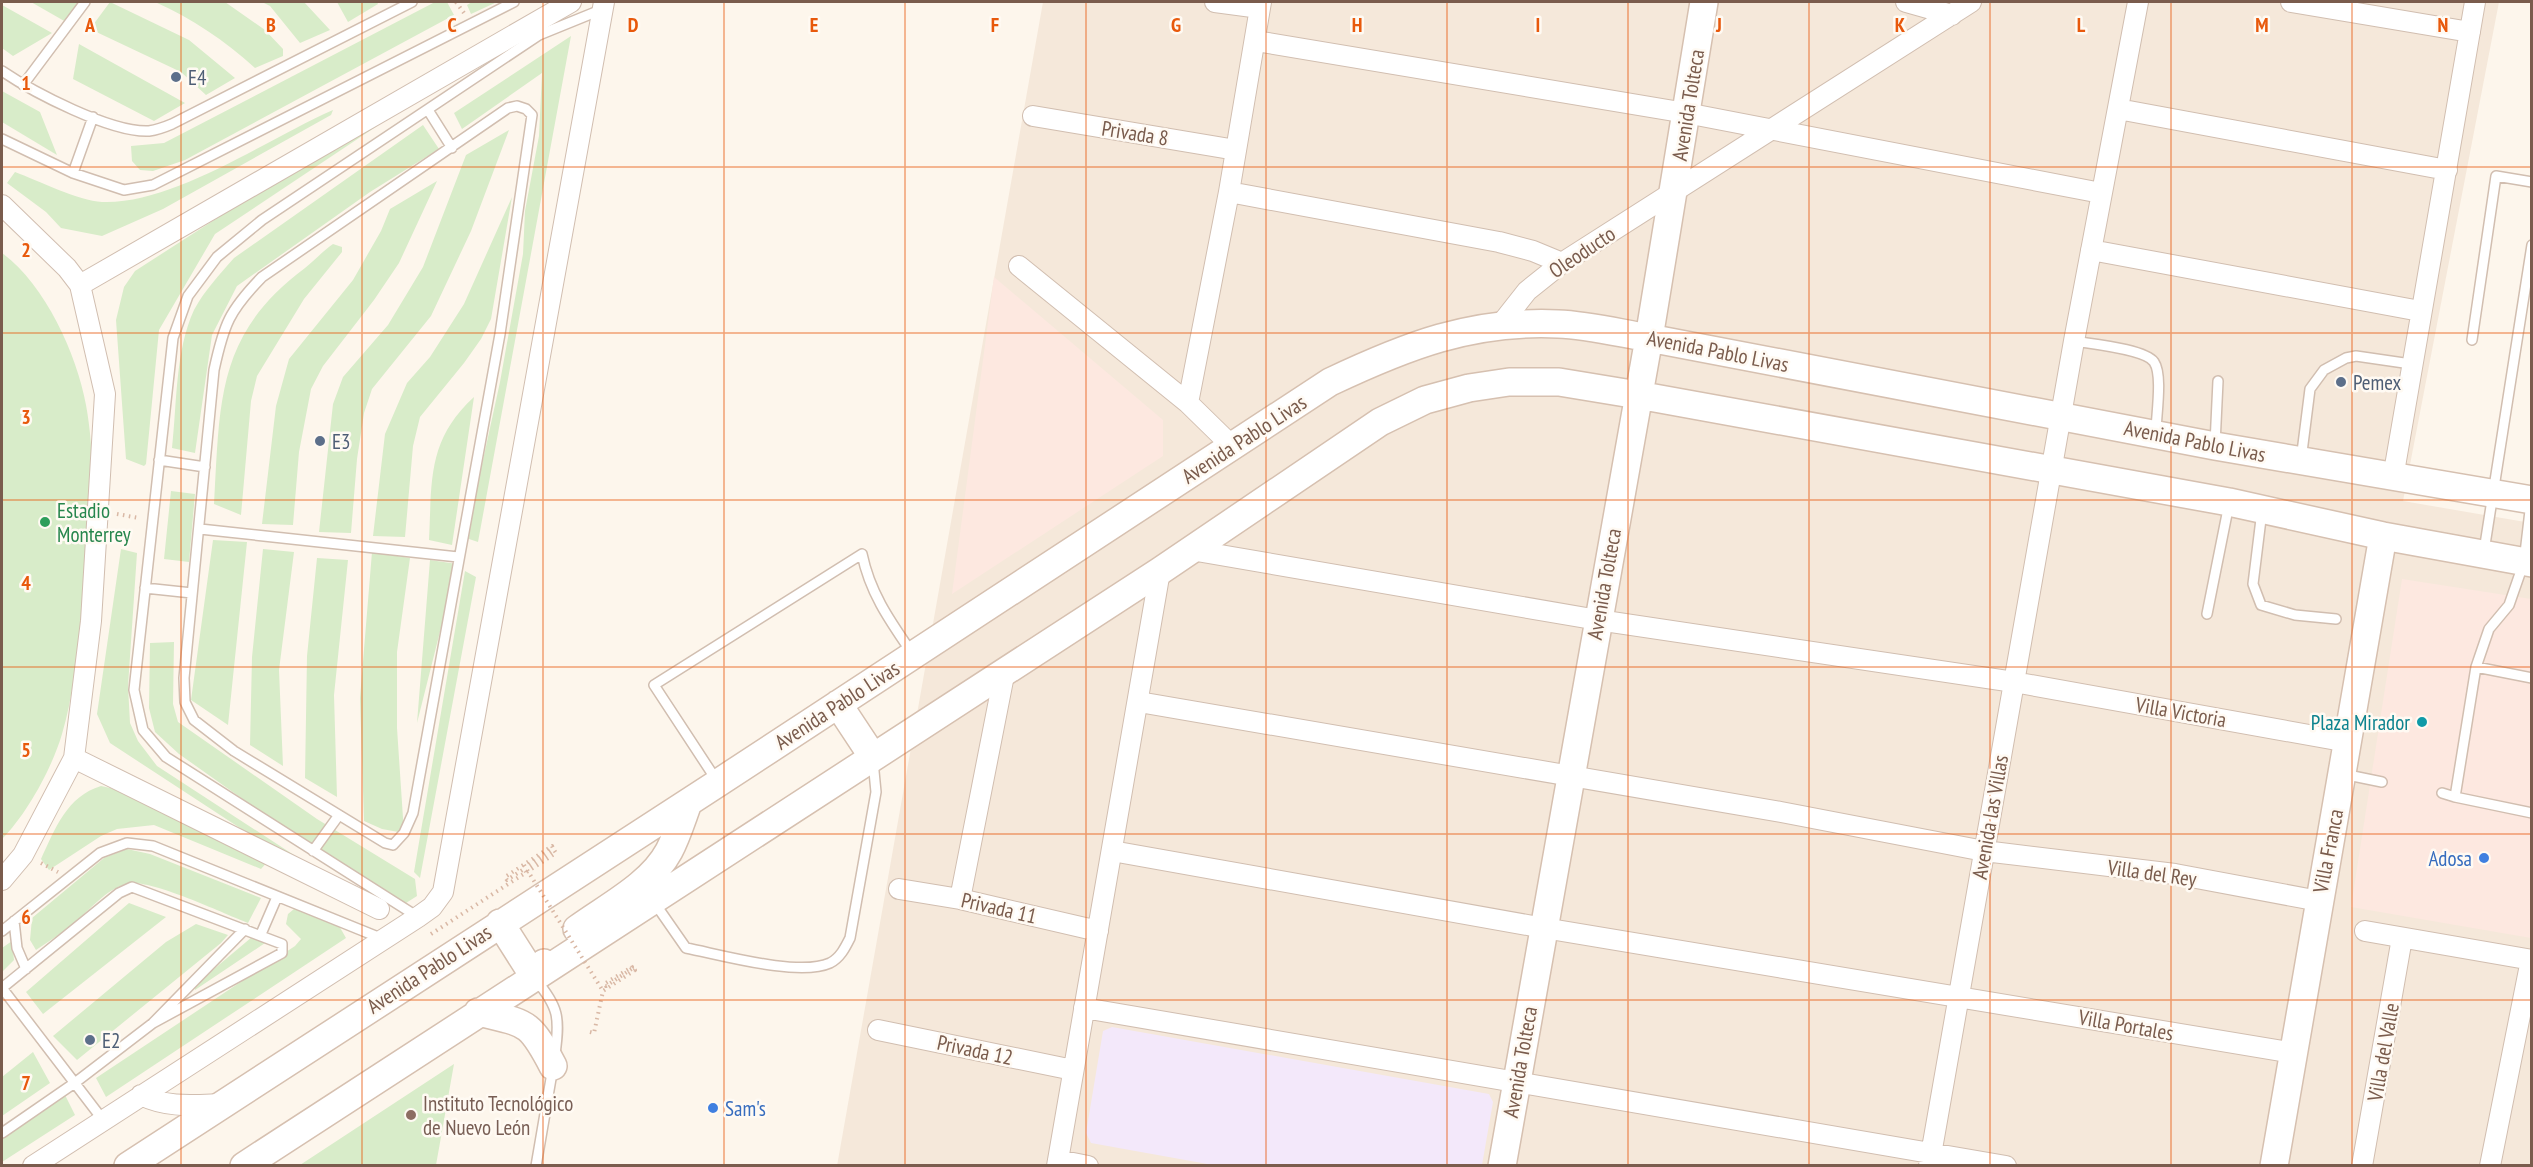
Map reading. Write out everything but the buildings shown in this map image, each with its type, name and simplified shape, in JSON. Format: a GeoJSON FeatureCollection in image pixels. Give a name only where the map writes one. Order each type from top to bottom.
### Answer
{"type":"FeatureCollection","features":[{"type":"Feature","properties":{"kind":"main road","name":"Avenida Tolteca"},"geometry":{"type":"LineString","coordinates":[[1502,1166],[1649,338],[1704,2]]}},
{"type":"Feature","properties":{"kind":"main road","name":"Avenida Pablo Livas"},"geometry":{"type":"LineString","coordinates":[[128,1166],[688,803],[1330,382],[1392,353],[1445,335],[1501,324],[1560,324],[1649,338],[2301,462],[2532,500]]}},
{"type":"Feature","properties":{"kind":"main road"},"geometry":{"type":"LineString","coordinates":[[244,1166],[1160,571],[1380,422],[1425,400],[1469,388],[1509,382],[1559,382],[2262,508],[2383,536],[2528,562]]}},
{"type":"Feature","properties":{"kind":"main road","name":"Villa Franca"},"geometry":{"type":"LineString","coordinates":[[2274,1166],[2383,536]]}},
{"type":"Feature","properties":{"kind":"main road"},"geometry":{"type":"LineString","coordinates":[[838,704],[873,757]]}},
{"type":"Feature","properties":{"kind":"main road"},"geometry":{"type":"LineString","coordinates":[[535,978],[546,960],[573,932],[641,883],[654,870],[668,852],[688,803]]}},
{"type":"Feature","properties":{"kind":"main road"},"geometry":{"type":"LineString","coordinates":[[500,923],[535,978]]}},
{"type":"Feature","properties":{"kind":"main road"},"geometry":{"type":"LineString","coordinates":[[478,1012],[525,1025],[536,1033],[553,1066]]}},
{"type":"Feature","properties":{"kind":"street"},"geometry":{"type":"LineString","coordinates":[[80,285],[571,2]]}},
{"type":"Feature","properties":{"kind":"street"},"geometry":{"type":"LineString","coordinates":[[1188,403],[1229,192],[1261,5],[1215,2]]}},
{"type":"Feature","properties":{"kind":"street"},"geometry":{"type":"LineString","coordinates":[[1906,2],[1952,15]]}},
{"type":"Feature","properties":{"kind":"street","name":"Oleoducto"},"geometry":{"type":"LineString","coordinates":[[1501,324],[1527,291],[1562,263],[1773,131],[1971,2]]}},
{"type":"Feature","properties":{"kind":"street"},"geometry":{"type":"LineString","coordinates":[[2051,469],[2138,2]]}},
{"type":"Feature","properties":{"kind":"street"},"geometry":{"type":"LineString","coordinates":[[2291,2],[2319,4],[2470,32]]}},
{"type":"Feature","properties":{"kind":"street"},"geometry":{"type":"LineString","coordinates":[[2392,478],[2475,2]]}},
{"type":"Feature","properties":{"kind":"street"},"geometry":{"type":"LineString","coordinates":[[33,1166],[414,919],[439,899],[448,880],[603,5]]}},
{"type":"Feature","properties":{"kind":"street"},"geometry":{"type":"LineString","coordinates":[[1256,41],[1686,113],[2102,193]]}},
{"type":"Feature","properties":{"kind":"street"},"geometry":{"type":"LineString","coordinates":[[2118,109],[2447,170]]}},
{"type":"Feature","properties":{"kind":"street","name":"Privada 8"},"geometry":{"type":"LineString","coordinates":[[1033,117],[1236,150]]}},
{"type":"Feature","properties":{"kind":"street"},"geometry":{"type":"LineString","coordinates":[[1229,192],[1499,242],[1533,251],[1562,263]]}},
{"type":"Feature","properties":{"kind":"street"},"geometry":{"type":"LineString","coordinates":[[2,205],[67,268],[80,285],[105,394],[91,621],[74,758],[23,855],[2,880]]}},
{"type":"Feature","properties":{"kind":"street"},"geometry":{"type":"LineString","coordinates":[[2091,250],[2420,311]]}},
{"type":"Feature","properties":{"kind":"street"},"geometry":{"type":"LineString","coordinates":[[1019,266],[1188,403],[1233,447]]}},
{"type":"Feature","properties":{"kind":"street","name":"Avenida las Villas"},"geometry":{"type":"LineString","coordinates":[[1930,1159],[2051,469]]}},
{"type":"Feature","properties":{"kind":"street","name":"Villa Victoria"},"geometry":{"type":"LineString","coordinates":[[1191,550],[1598,620],[2014,682],[2348,742]]}},
{"type":"Feature","properties":{"kind":"street"},"geometry":{"type":"LineString","coordinates":[[1088,1166],[1058,1163],[1160,571]]}},
{"type":"Feature","properties":{"kind":"street"},"geometry":{"type":"LineString","coordinates":[[960,899],[1005,670]]}},
{"type":"Feature","properties":{"kind":"street","name":"Villa del Rey"},"geometry":{"type":"LineString","coordinates":[[1139,702],[1571,775],[1984,851],[2175,874],[2319,901]]}},
{"type":"Feature","properties":{"kind":"street"},"geometry":{"type":"LineString","coordinates":[[74,758],[379,909]]}},
{"type":"Feature","properties":{"kind":"street","name":"Villa Portales"},"geometry":{"type":"LineString","coordinates":[[1112,851],[1544,928],[2294,1053]]}},
{"type":"Feature","properties":{"kind":"street","name":"Privada 11"},"geometry":{"type":"LineString","coordinates":[[899,889],[960,899],[1098,931]]}},
{"type":"Feature","properties":{"kind":"street"},"geometry":{"type":"LineString","coordinates":[[2365,931],[2531,960],[2490,1166]]}},
{"type":"Feature","properties":{"kind":"street","name":"Villa del Valle"},"geometry":{"type":"LineString","coordinates":[[2362,1166],[2402,938]]}},
{"type":"Feature","properties":{"kind":"street"},"geometry":{"type":"LineString","coordinates":[[1084,1008],[1516,1083],[1930,1159],[2006,1166]]}},
{"type":"Feature","properties":{"kind":"street","name":"Privada 12"},"geometry":{"type":"LineString","coordinates":[[878,1030],[1073,1070]]}},
{"type":"Feature","properties":{"kind":"street"},"geometry":{"type":"LineString","coordinates":[[141,1095],[156,1103],[172,1105],[222,1104]]}},
{"type":"Feature","properties":{"kind":"lane"},"geometry":{"type":"LineString","coordinates":[[23,86],[86,2]]}},
{"type":"Feature","properties":{"kind":"lane"},"geometry":{"type":"LineString","coordinates":[[2,71],[23,86],[93,117],[130,129],[150,131],[172,124],[412,2]]}},
{"type":"Feature","properties":{"kind":"lane"},"geometry":{"type":"LineString","coordinates":[[2,139],[73,173],[124,190],[153,185],[514,2]]}},
{"type":"Feature","properties":{"kind":"lane"},"geometry":{"type":"LineString","coordinates":[[414,919],[166,757],[148,740],[137,713],[134,690],[173,338],[188,296],[217,257],[262,220],[539,34],[603,5]]}},
{"type":"Feature","properties":{"kind":"lane"},"geometry":{"type":"LineString","coordinates":[[517,106],[526,109],[532,116],[500,334],[413,813],[404,833],[393,845],[384,843],[234,751],[194,720],[185,702],[184,678],[214,370],[224,328],[237,303],[262,277],[452,148],[508,108],[517,106]]}},
{"type":"Feature","properties":{"kind":"lane"},"geometry":{"type":"LineString","coordinates":[[428,110],[452,148]]}},
{"type":"Feature","properties":{"kind":"lane"},"geometry":{"type":"LineString","coordinates":[[73,173],[93,117]]}},
{"type":"Feature","properties":{"kind":"lane"},"geometry":{"type":"LineString","coordinates":[[2472,340],[2496,176],[2532,182]]}},
{"type":"Feature","properties":{"kind":"lane"},"geometry":{"type":"LineString","coordinates":[[2483,555],[2532,245]]}},
{"type":"Feature","properties":{"kind":"lane"},"geometry":{"type":"LineString","coordinates":[[2074,341],[2148,356],[2154,362],[2158,379],[2156,434]]}},
{"type":"Feature","properties":{"kind":"lane"},"geometry":{"type":"LineString","coordinates":[[2301,462],[2310,389],[2324,370],[2346,358],[2356,356],[2411,364]]}},
{"type":"Feature","properties":{"kind":"lane"},"geometry":{"type":"LineString","coordinates":[[2215,446],[2218,381]]}},
{"type":"Feature","properties":{"kind":"lane"},"geometry":{"type":"LineString","coordinates":[[159,460],[206,467]]}},
{"type":"Feature","properties":{"kind":"lane"},"geometry":{"type":"LineString","coordinates":[[2455,797],[2476,667],[2488,629],[2509,604],[2528,562],[2532,500]]}},
{"type":"Feature","properties":{"kind":"lane"},"geometry":{"type":"LineString","coordinates":[[2206,614],[2229,502]]}},
{"type":"Feature","properties":{"kind":"lane"},"geometry":{"type":"LineString","coordinates":[[2262,508],[2253,584],[2261,605],[2295,615],[2336,619]]}},
{"type":"Feature","properties":{"kind":"lane"},"geometry":{"type":"LineString","coordinates":[[200,529],[459,557]]}},
{"type":"Feature","properties":{"kind":"lane"},"geometry":{"type":"LineString","coordinates":[[718,783],[654,685],[862,554],[867,580],[878,604],[913,655]]}},
{"type":"Feature","properties":{"kind":"lane"},"geometry":{"type":"LineString","coordinates":[[145,588],[192,592]]}},
{"type":"Feature","properties":{"kind":"lane"},"geometry":{"type":"LineString","coordinates":[[2476,667],[2532,678]]}},
{"type":"Feature","properties":{"kind":"lane"},"geometry":{"type":"LineString","coordinates":[[652,900],[686,948],[803,969],[832,962],[844,951],[850,938],[876,792],[873,757]]}},
{"type":"Feature","properties":{"kind":"lane"},"geometry":{"type":"LineString","coordinates":[[2342,774],[2382,782]]}},
{"type":"Feature","properties":{"kind":"lane"},"geometry":{"type":"LineString","coordinates":[[2442,794],[2532,813]]}},
{"type":"Feature","properties":{"kind":"lane"},"geometry":{"type":"LineString","coordinates":[[313,851],[339,815]]}},
{"type":"Feature","properties":{"kind":"lane"},"geometry":{"type":"LineString","coordinates":[[2,931],[100,853],[127,843],[153,846],[383,939]]}},
{"type":"Feature","properties":{"kind":"lane"},"geometry":{"type":"LineString","coordinates":[[103,1120],[2,988],[119,893],[132,887],[261,934],[282,944],[282,953],[153,1023]]}},
{"type":"Feature","properties":{"kind":"lane"},"geometry":{"type":"LineString","coordinates":[[261,934],[277,897]]}},
{"type":"Feature","properties":{"kind":"lane"},"geometry":{"type":"LineString","coordinates":[[14,921],[17,948],[26,969]]}},
{"type":"Feature","properties":{"kind":"lane"},"geometry":{"type":"LineString","coordinates":[[2,1133],[76,1082],[153,1023],[245,929]]}},
{"type":"Feature","properties":{"kind":"lane"},"geometry":{"type":"LineString","coordinates":[[535,978],[551,998],[558,1013],[558,1032],[536,1166]]}},
{"type":"Feature","properties":{"kind":"path"},"geometry":{"type":"LineString","coordinates":[[98,511],[153,520]]}},
{"type":"Feature","properties":{"kind":"path"},"geometry":{"type":"LineString","coordinates":[[414,919],[422,940],[524,869],[552,846],[553,848],[528,865],[529,867],[555,850],[556,853],[524,869]]}},
{"type":"Feature","properties":{"kind":"path"},"geometry":{"type":"LineString","coordinates":[[23,855],[54,868],[67,880]]}},
{"type":"Feature","properties":{"kind":"path"},"geometry":{"type":"LineString","coordinates":[[524,869],[603,991]]}},
{"type":"Feature","properties":{"kind":"path"},"geometry":{"type":"LineString","coordinates":[[592,1032],[603,991],[635,970],[633,968],[606,986],[604,984],[631,965]]}},
{"type":"Feature","properties":{"kind":"shaded area"},"geometry":{"type":"Polygon","coordinates":[[[1043,2],[2499,2],[2403,501],[2531,523],[2531,1165],[837,1166],[1043,2]]]}},
{"type":"Feature","properties":{"kind":"shaded area"},"geometry":{"type":"Polygon","coordinates":[[[994,277],[1163,420],[1163,456],[952,594],[994,277]]]}},
{"type":"Feature","properties":{"kind":"shaded area"},"geometry":{"type":"Polygon","coordinates":[[[2402,579],[2531,599],[2531,938],[2351,907],[2402,579]]]}},
{"type":"Feature","properties":{"kind":"shaded area"},"geometry":{"type":"Polygon","coordinates":[[[1112,1027],[1489,1094],[1493,1102],[1482,1165],[1213,1165],[1091,1143],[1086,1133],[1103,1031],[1112,1027]]]}},
{"type":"Feature","properties":{"kind":"green space"},"geometry":{"type":"Polygon","coordinates":[[[31,2],[80,2],[66,22],[31,2]]]}},
{"type":"Feature","properties":{"kind":"green space"},"geometry":{"type":"Polygon","coordinates":[[[110,2],[189,40],[235,78],[206,95],[181,72],[90,29],[110,2]]]}},
{"type":"Feature","properties":{"kind":"green space"},"geometry":{"type":"Polygon","coordinates":[[[155,2],[225,2],[265,30],[283,49],[283,56],[255,68],[208,31],[155,2]]]}},
{"type":"Feature","properties":{"kind":"green space"},"geometry":{"type":"Polygon","coordinates":[[[262,2],[304,2],[330,30],[300,43],[270,6],[262,2]]]}},
{"type":"Feature","properties":{"kind":"green space"},"geometry":{"type":"Polygon","coordinates":[[[337,2],[377,2],[378,4],[348,22],[337,2]]]}},
{"type":"Feature","properties":{"kind":"green space"},"geometry":{"type":"Polygon","coordinates":[[[435,2],[447,2],[454,15],[185,160],[153,171],[140,170],[132,161],[131,146],[164,143],[435,2]]]}},
{"type":"Feature","properties":{"kind":"green space"},"geometry":{"type":"Polygon","coordinates":[[[472,2],[497,2],[471,14],[467,5],[472,2]]]}},
{"type":"Feature","properties":{"kind":"green space"},"geometry":{"type":"Polygon","coordinates":[[[2,5],[52,33],[13,56],[2,48],[2,5]]]}},
{"type":"Feature","properties":{"kind":"green space"},"geometry":{"type":"Polygon","coordinates":[[[571,36],[478,542],[466,538],[500,382],[523,254],[525,211],[539,136],[542,73],[462,129],[454,113],[571,36]]]}},
{"type":"Feature","properties":{"kind":"green space"},"geometry":{"type":"Polygon","coordinates":[[[79,44],[185,103],[154,121],[73,79],[79,44]]]}},
{"type":"Feature","properties":{"kind":"green space"},"geometry":{"type":"Polygon","coordinates":[[[2,91],[40,112],[57,155],[2,122],[2,91]]]}},
{"type":"Feature","properties":{"kind":"green space"},"geometry":{"type":"Polygon","coordinates":[[[333,110],[331,115],[163,209],[102,236],[61,228],[46,212],[7,183],[15,172],[93,201],[130,200],[189,182],[333,110]]]}},
{"type":"Feature","properties":{"kind":"green space"},"geometry":{"type":"Polygon","coordinates":[[[395,114],[215,234],[159,330],[146,464],[144,466],[126,459],[116,320],[124,287],[135,271],[236,206],[395,114]]]}},
{"type":"Feature","properties":{"kind":"green space"},"geometry":{"type":"Polygon","coordinates":[[[423,125],[439,149],[370,192],[237,286],[212,335],[195,453],[172,448],[183,343],[194,310],[207,289],[234,258],[423,125]]]}},
{"type":"Feature","properties":{"kind":"green space"},"geometry":{"type":"Polygon","coordinates":[[[509,130],[471,231],[431,316],[372,389],[364,413],[357,459],[351,533],[319,532],[333,404],[343,377],[388,325],[423,267],[466,155],[509,130]]]}},
{"type":"Feature","properties":{"kind":"green space"},"geometry":{"type":"Polygon","coordinates":[[[437,181],[399,263],[374,300],[323,366],[311,389],[299,452],[293,525],[262,524],[276,406],[289,359],[353,280],[381,231],[390,209],[437,181]]]}},
{"type":"Feature","properties":{"kind":"green space"},"geometry":{"type":"Polygon","coordinates":[[[512,197],[491,319],[481,339],[464,363],[420,417],[413,446],[405,537],[373,536],[385,434],[407,383],[430,357],[464,304],[512,197]]]}},
{"type":"Feature","properties":{"kind":"green space"},"geometry":{"type":"Polygon","coordinates":[[[333,244],[342,247],[342,252],[304,299],[257,376],[251,401],[241,515],[214,504],[218,433],[228,372],[239,345],[254,318],[276,293],[333,244]]]}},
{"type":"Feature","properties":{"kind":"green space","name":"Estadio Monterrey"},"geometry":{"type":"Polygon","coordinates":[[[2,253],[32,282],[67,342],[82,385],[86,405],[92,459],[92,486],[90,541],[84,595],[74,678],[66,720],[58,747],[38,790],[21,817],[2,839],[2,253]]]}},
{"type":"Feature","properties":{"kind":"green space"},"geometry":{"type":"Polygon","coordinates":[[[474,397],[452,545],[429,540],[432,480],[440,446],[459,413],[474,397]]]}},
{"type":"Feature","properties":{"kind":"green space"},"geometry":{"type":"Polygon","coordinates":[[[171,491],[195,494],[189,562],[164,559],[171,491]]]}},
{"type":"Feature","properties":{"kind":"green space"},"geometry":{"type":"Polygon","coordinates":[[[213,540],[247,542],[228,725],[191,700],[213,540]]]}},
{"type":"Feature","properties":{"kind":"green space"},"geometry":{"type":"Polygon","coordinates":[[[121,549],[137,553],[128,686],[130,723],[138,741],[157,766],[300,859],[295,864],[110,743],[97,714],[121,549]]]}},
{"type":"Feature","properties":{"kind":"green space"},"geometry":{"type":"Polygon","coordinates":[[[263,549],[294,552],[279,670],[283,766],[250,745],[252,657],[263,549]]]}},
{"type":"Feature","properties":{"kind":"green space"},"geometry":{"type":"Polygon","coordinates":[[[372,552],[410,558],[397,652],[397,728],[404,833],[382,829],[364,821],[360,698],[372,552]]]}},
{"type":"Feature","properties":{"kind":"green space"},"geometry":{"type":"Polygon","coordinates":[[[317,558],[348,560],[334,695],[337,797],[305,778],[307,656],[317,558]]]}},
{"type":"Feature","properties":{"kind":"green space"},"geometry":{"type":"Polygon","coordinates":[[[430,560],[457,564],[417,723],[430,560]]]}},
{"type":"Feature","properties":{"kind":"green space"},"geometry":{"type":"Polygon","coordinates":[[[465,571],[476,577],[420,878],[414,872],[465,571]]]}},
{"type":"Feature","properties":{"kind":"green space"},"geometry":{"type":"Polygon","coordinates":[[[174,642],[173,704],[178,722],[317,819],[415,879],[417,896],[406,903],[295,836],[179,754],[155,732],[149,708],[150,643],[174,642]]]}},
{"type":"Feature","properties":{"kind":"green space"},"geometry":{"type":"Polygon","coordinates":[[[101,786],[120,790],[269,860],[261,869],[154,825],[117,829],[101,836],[49,870],[41,859],[64,815],[79,797],[101,786]]]}},
{"type":"Feature","properties":{"kind":"green space"},"geometry":{"type":"Polygon","coordinates":[[[127,849],[150,854],[261,898],[248,923],[168,891],[136,883],[126,884],[111,891],[69,927],[36,950],[30,940],[32,918],[104,858],[127,849]]]}},
{"type":"Feature","properties":{"kind":"green space"},"geometry":{"type":"Polygon","coordinates":[[[129,903],[166,917],[43,1014],[26,992],[129,903]]]}},
{"type":"Feature","properties":{"kind":"green space"},"geometry":{"type":"Polygon","coordinates":[[[294,909],[338,924],[346,938],[106,1097],[96,1078],[295,946],[301,939],[286,924],[288,914],[294,909]]]}},
{"type":"Feature","properties":{"kind":"green space"},"geometry":{"type":"Polygon","coordinates":[[[196,924],[228,935],[77,1060],[53,1036],[166,942],[196,924]]]}},
{"type":"Feature","properties":{"kind":"green space"},"geometry":{"type":"Polygon","coordinates":[[[252,937],[265,943],[195,990],[195,985],[252,937]]]}},
{"type":"Feature","properties":{"kind":"green space"},"geometry":{"type":"Polygon","coordinates":[[[12,941],[14,960],[2,972],[2,948],[12,941]]]}},
{"type":"Feature","properties":{"kind":"green space"},"geometry":{"type":"Polygon","coordinates":[[[33,1052],[50,1083],[2,1116],[2,1077],[33,1052]]]}},
{"type":"Feature","properties":{"kind":"green space","name":"Instituto Tecnológico de Nuevo León"},"geometry":{"type":"Polygon","coordinates":[[[454,1064],[436,1165],[300,1165],[454,1064]]]}},
{"type":"Feature","properties":{"kind":"green space"},"geometry":{"type":"Polygon","coordinates":[[[65,1095],[75,1115],[2,1162],[2,1138],[65,1095]]]}},
{"type":"Feature","properties":{"kind":"place","name":"E4"},"geometry":{"type":"Point","coordinates":[176,77]}},
{"type":"Feature","properties":{"kind":"place","name":"Pemex"},"geometry":{"type":"Point","coordinates":[2341,382]}},
{"type":"Feature","properties":{"kind":"place","name":"E3"},"geometry":{"type":"Point","coordinates":[320,441]}},
{"type":"Feature","properties":{"kind":"place","name":"Estadio Monterrey"},"geometry":{"type":"Point","coordinates":[45,522]}},
{"type":"Feature","properties":{"kind":"place","name":"Plaza Mirador"},"geometry":{"type":"Point","coordinates":[2422,722]}},
{"type":"Feature","properties":{"kind":"place","name":"Adosa"},"geometry":{"type":"Point","coordinates":[2484,858]}},
{"type":"Feature","properties":{"kind":"place","name":"E2"},"geometry":{"type":"Point","coordinates":[90,1040]}},
{"type":"Feature","properties":{"kind":"place","name":"Sam's"},"geometry":{"type":"Point","coordinates":[713,1108]}},
{"type":"Feature","properties":{"kind":"place","name":"Instituto Tecnológico de Nuevo León"},"geometry":{"type":"Point","coordinates":[411,1115]}}]}
